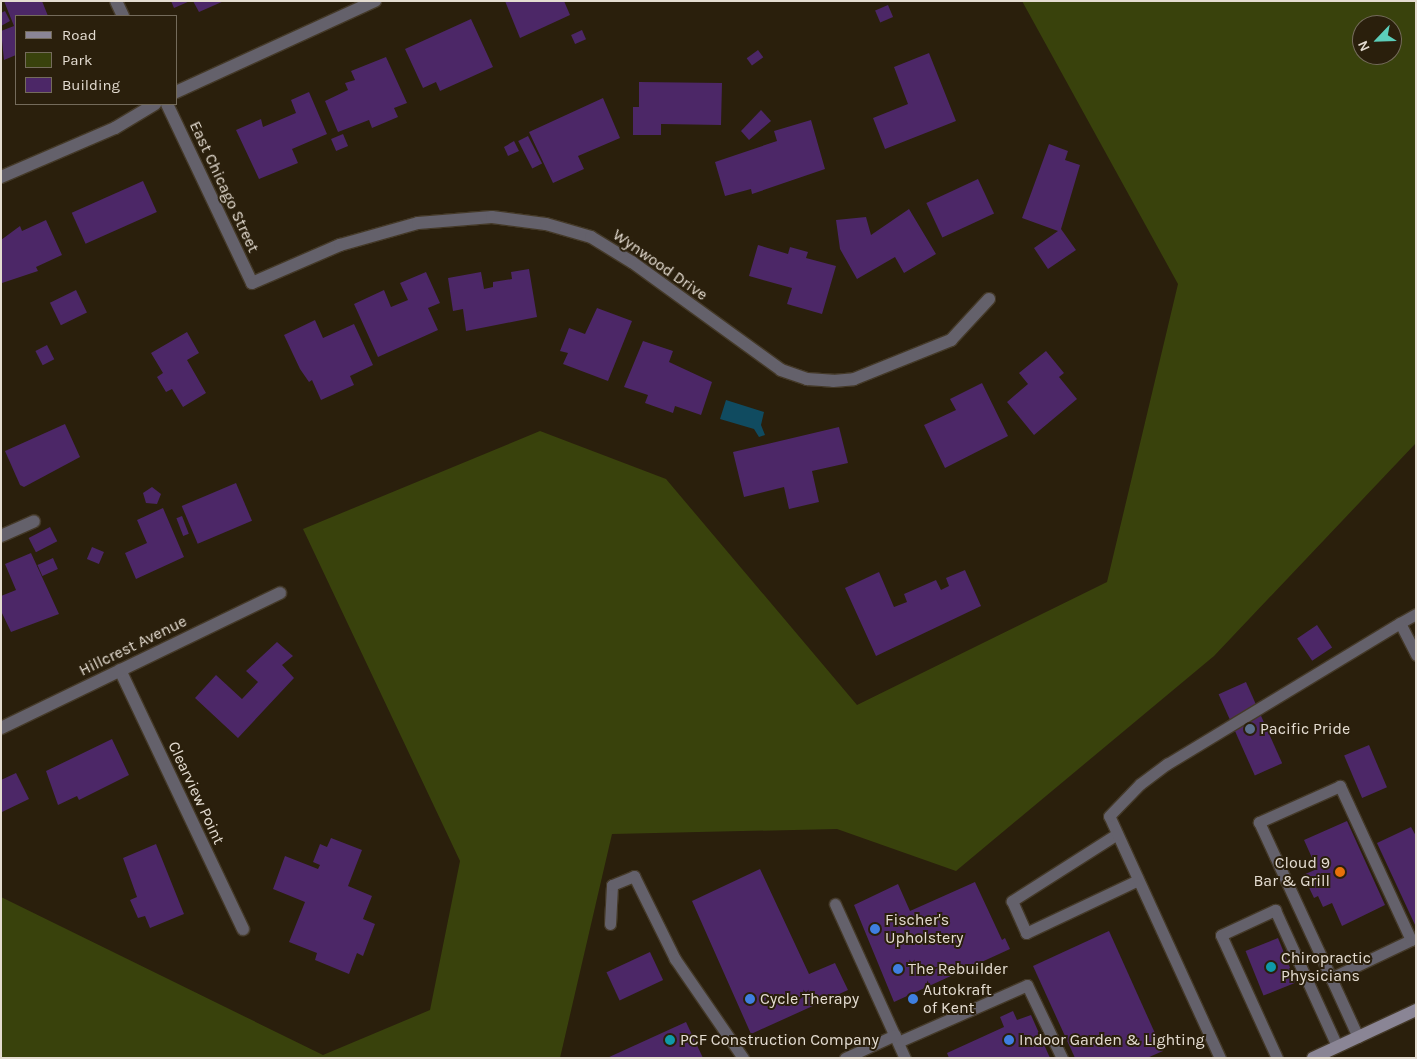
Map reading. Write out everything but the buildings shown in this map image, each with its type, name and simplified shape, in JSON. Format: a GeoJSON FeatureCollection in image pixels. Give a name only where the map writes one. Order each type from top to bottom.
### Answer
{"type":"FeatureCollection","features":[{"type":"Feature","properties":{"kind":"main road"},"geometry":{"type":"LineString","coordinates":[[1312,1058],[1416,1010]]}},
{"type":"Feature","properties":{"kind":"street"},"geometry":{"type":"LineString","coordinates":[[116,1],[123,15]]}},
{"type":"Feature","properties":{"kind":"street"},"geometry":{"type":"LineString","coordinates":[[178,91],[375,1]]}},
{"type":"Feature","properties":{"kind":"street"},"geometry":{"type":"LineString","coordinates":[[1,177],[115,128],[152,105]]}},
{"type":"Feature","properties":{"kind":"street","name":"East Chicago Street"},"geometry":{"type":"LineString","coordinates":[[167,105],[252,284]]}},
{"type":"Feature","properties":{"kind":"street","name":"Wynwood Drive"},"geometry":{"type":"LineString","coordinates":[[252,284],[340,245],[418,223],[492,217],[546,224],[591,237],[632,262],[781,370],[807,380],[833,382],[854,379],[951,340],[989,299]]}},
{"type":"Feature","properties":{"kind":"street"},"geometry":{"type":"LineString","coordinates":[[1,536],[34,521]]}},
{"type":"Feature","properties":{"kind":"street","name":"Hillcrest Avenue"},"geometry":{"type":"LineString","coordinates":[[1,728],[280,593]]}},
{"type":"Feature","properties":{"kind":"street","name":"Clearview Point"},"geometry":{"type":"LineString","coordinates":[[120,670],[243,929]]}},
{"type":"Feature","properties":{"kind":"lane"},"geometry":{"type":"LineString","coordinates":[[1220,1058],[1109,816],[1140,784],[1416,614]]}},
{"type":"Feature","properties":{"kind":"lane"},"geometry":{"type":"LineString","coordinates":[[1400,623],[1416,656]]}},
{"type":"Feature","properties":{"kind":"lane"},"geometry":{"type":"LineString","coordinates":[[1331,978],[1411,940],[1340,786],[1259,822],[1358,1037]]}},
{"type":"Feature","properties":{"kind":"lane"},"geometry":{"type":"LineString","coordinates":[[1117,834],[1012,901],[1026,932],[1138,880]]}},
{"type":"Feature","properties":{"kind":"lane"},"geometry":{"type":"LineString","coordinates":[[610,924],[612,885],[634,876],[675,959],[743,1058]]}},
{"type":"Feature","properties":{"kind":"lane"},"geometry":{"type":"LineString","coordinates":[[835,904],[905,1058]]}},
{"type":"Feature","properties":{"kind":"lane"},"geometry":{"type":"LineString","coordinates":[[1277,1058],[1221,936],[1275,910],[1338,1046]]}},
{"type":"Feature","properties":{"kind":"lane"},"geometry":{"type":"LineString","coordinates":[[845,1058],[897,1039],[1027,985],[1062,1058]]}},
{"type":"Feature","properties":{"kind":"green space"},"geometry":{"type":"Polygon","coordinates":[[[1022,1],[1416,1],[1416,443],[1214,656],[956,871],[837,829],[612,834],[560,1058],[1,1058],[1,897],[323,1055],[430,1010],[460,861],[303,529],[540,431],[666,479],[857,705],[1107,582],[1178,284],[1022,1]]]}},
{"type":"Feature","properties":{"kind":"water"},"geometry":{"type":"Polygon","coordinates":[[[726,400],[764,412],[761,425],[765,435],[759,437],[754,429],[720,419],[726,400]]]}},
{"type":"Feature","properties":{"kind":"place","name":"Pacific Pride"},"geometry":{"type":"Point","coordinates":[1250,729]}},
{"type":"Feature","properties":{"kind":"place","name":"Cloud 9 Bar & Grill"},"geometry":{"type":"Point","coordinates":[1340,872]}},
{"type":"Feature","properties":{"kind":"place","name":"Fischer's Upholstery"},"geometry":{"type":"Point","coordinates":[875,929]}},
{"type":"Feature","properties":{"kind":"place","name":"Chiropractic Physicians"},"geometry":{"type":"Point","coordinates":[1271,967]}},
{"type":"Feature","properties":{"kind":"place","name":"The Rebuilder"},"geometry":{"type":"Point","coordinates":[898,969]}},
{"type":"Feature","properties":{"kind":"place","name":"Cycle Therapy"},"geometry":{"type":"Point","coordinates":[750,999]}},
{"type":"Feature","properties":{"kind":"place","name":"Autokraft of Kent"},"geometry":{"type":"Point","coordinates":[913,999]}},
{"type":"Feature","properties":{"kind":"place","name":"PCF Construction Company"},"geometry":{"type":"Point","coordinates":[670,1040]}},
{"type":"Feature","properties":{"kind":"place","name":"Indoor Garden & Lighting"},"geometry":{"type":"Point","coordinates":[1009,1040]}}]}
